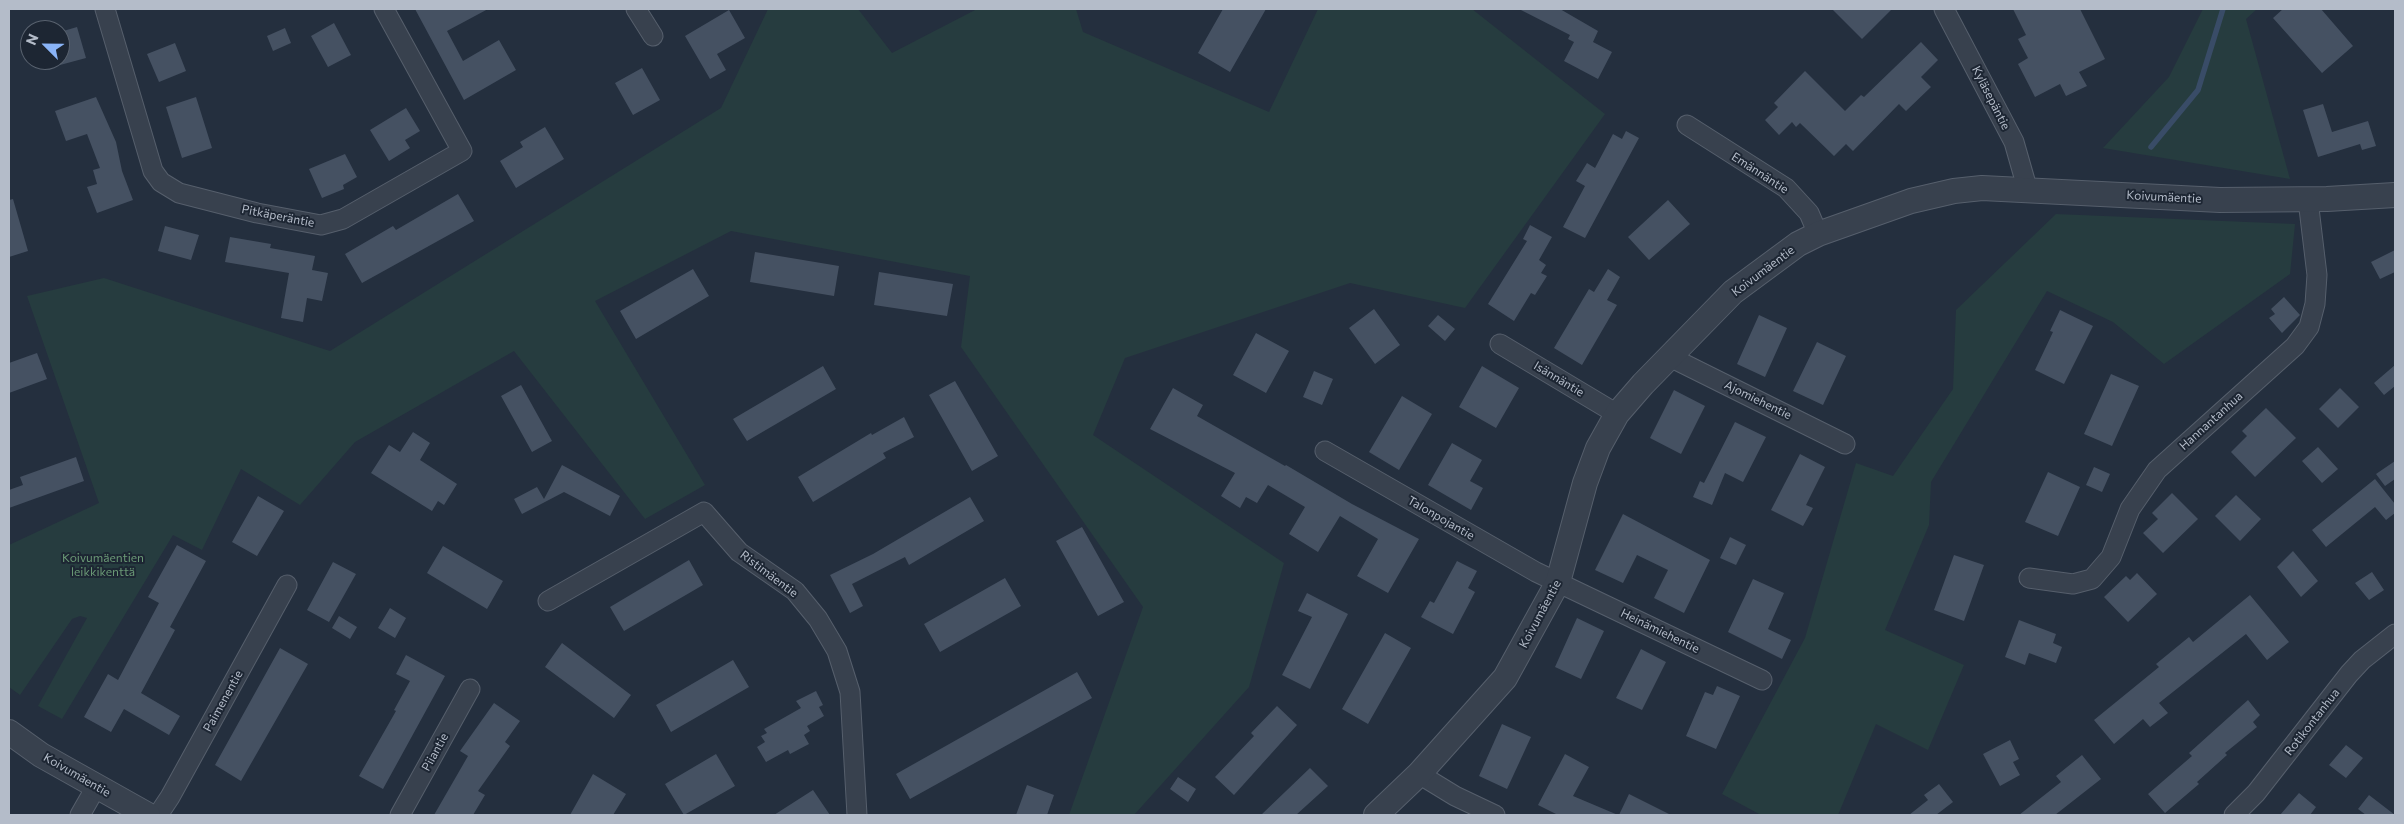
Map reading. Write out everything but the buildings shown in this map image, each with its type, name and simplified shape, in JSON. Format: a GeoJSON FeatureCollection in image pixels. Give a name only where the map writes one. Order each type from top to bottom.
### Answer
{"type":"FeatureCollection","features":[{"type":"Feature","properties":{"kind":"street","name":"Pitkäperäntie"},"geometry":{"type":"LineString","coordinates":[[105,9],[153,170],[161,182],[179,193],[257,213],[321,225],[344,219],[462,151],[384,9]]}},
{"type":"Feature","properties":{"kind":"street"},"geometry":{"type":"LineString","coordinates":[[636,9],[653,36]]}},
{"type":"Feature","properties":{"kind":"street","name":"Kyläsepäntie"},"geometry":{"type":"LineString","coordinates":[[1944,9],[2014,142],[2028,190]]}},
{"type":"Feature","properties":{"kind":"street","name":"Emännäntie"},"geometry":{"type":"LineString","coordinates":[[1687,125],[1786,188],[1809,213],[1818,234]]}},
{"type":"Feature","properties":{"kind":"street","name":"Koivumäentie"},"geometry":{"type":"LineString","coordinates":[[1376,815],[1419,774],[1505,678],[1558,582],[1584,483],[1598,448],[1617,414],[1733,292],[1798,244],[1863,216],[1937,194],[1982,188],[2220,200],[2308,200],[2395,195]]}},
{"type":"Feature","properties":{"kind":"street","name":"Hannantanhua"},"geometry":{"type":"LineString","coordinates":[[2029,578],[2073,584],[2092,579],[2111,557],[2130,509],[2157,470],[2295,346],[2309,328],[2315,304],[2317,275],[2308,200]]}},
{"type":"Feature","properties":{"kind":"street","name":"Isännäntie"},"geometry":{"type":"LineString","coordinates":[[1500,344],[1617,414]]}},
{"type":"Feature","properties":{"kind":"street","name":"Ajomiehentie"},"geometry":{"type":"LineString","coordinates":[[1670,357],[1845,444]]}},
{"type":"Feature","properties":{"kind":"street","name":"Talonpojantie"},"geometry":{"type":"LineString","coordinates":[[1325,452],[1536,572],[1558,582]]}},
{"type":"Feature","properties":{"kind":"street","name":"Ristimäentie"},"geometry":{"type":"LineString","coordinates":[[548,601],[704,512],[739,552],[795,591],[818,619],[837,651],[850,692],[857,815]]}},
{"type":"Feature","properties":{"kind":"street","name":"Heinämiehentie"},"geometry":{"type":"LineString","coordinates":[[1558,582],[1762,680]]}},
{"type":"Feature","properties":{"kind":"street","name":"Paimenentie"},"geometry":{"type":"LineString","coordinates":[[158,815],[170,797],[287,585]]}},
{"type":"Feature","properties":{"kind":"street","name":"Rotikontanhua"},"geometry":{"type":"LineString","coordinates":[[2234,815],[2256,793],[2349,674],[2362,660],[2395,634]]}},
{"type":"Feature","properties":{"kind":"street","name":"Piiantie"},"geometry":{"type":"LineString","coordinates":[[400,815],[470,689]]}},
{"type":"Feature","properties":{"kind":"street","name":"Koivumäentie"},"geometry":{"type":"LineString","coordinates":[[9,732],[41,755],[148,815]]}},
{"type":"Feature","properties":{"kind":"street"},"geometry":{"type":"LineString","coordinates":[[1419,774],[1455,796],[1495,815]]}},
{"type":"Feature","properties":{"kind":"street"},"geometry":{"type":"LineString","coordinates":[[80,815],[96,787]]}},
{"type":"Feature","properties":{"kind":"green space","name":"Koivumäentien leikkikenttä"},"geometry":{"type":"Polygon","coordinates":[[[768,9],[858,9],[892,53],[977,9],[1076,9],[1083,32],[1269,112],[1318,9],[1472,9],[1605,114],[1465,308],[1350,283],[1125,358],[1093,435],[1284,563],[1249,687],[1134,815],[1069,815],[1143,607],[961,347],[970,276],[731,231],[595,301],[705,485],[645,519],[514,351],[355,442],[300,505],[241,469],[202,550],[173,535],[62,719],[38,706],[87,618],[80,616],[72,619],[20,695],[9,687],[9,545],[99,503],[27,296],[104,278],[330,351],[721,108],[768,9]]]}},
{"type":"Feature","properties":{"kind":"green space"},"geometry":{"type":"Polygon","coordinates":[[[2203,9],[2257,9],[2246,19],[2290,179],[2103,148],[2169,77],[2203,9]]]}},
{"type":"Feature","properties":{"kind":"green space"},"geometry":{"type":"Polygon","coordinates":[[[2056,214],[2295,224],[2290,274],[2164,364],[2113,322],[2047,291],[1931,482],[1929,525],[1885,630],[1964,665],[1928,750],[1876,724],[1838,815],[1761,815],[1722,794],[1805,638],[1856,463],[1893,476],[1953,389],[1956,310],[2056,214]]]}},
{"type":"Feature","properties":{"kind":"waterway"},"geometry":{"type":"LineString","coordinates":[[2151,147],[2198,90],[2223,9]]}}]}
